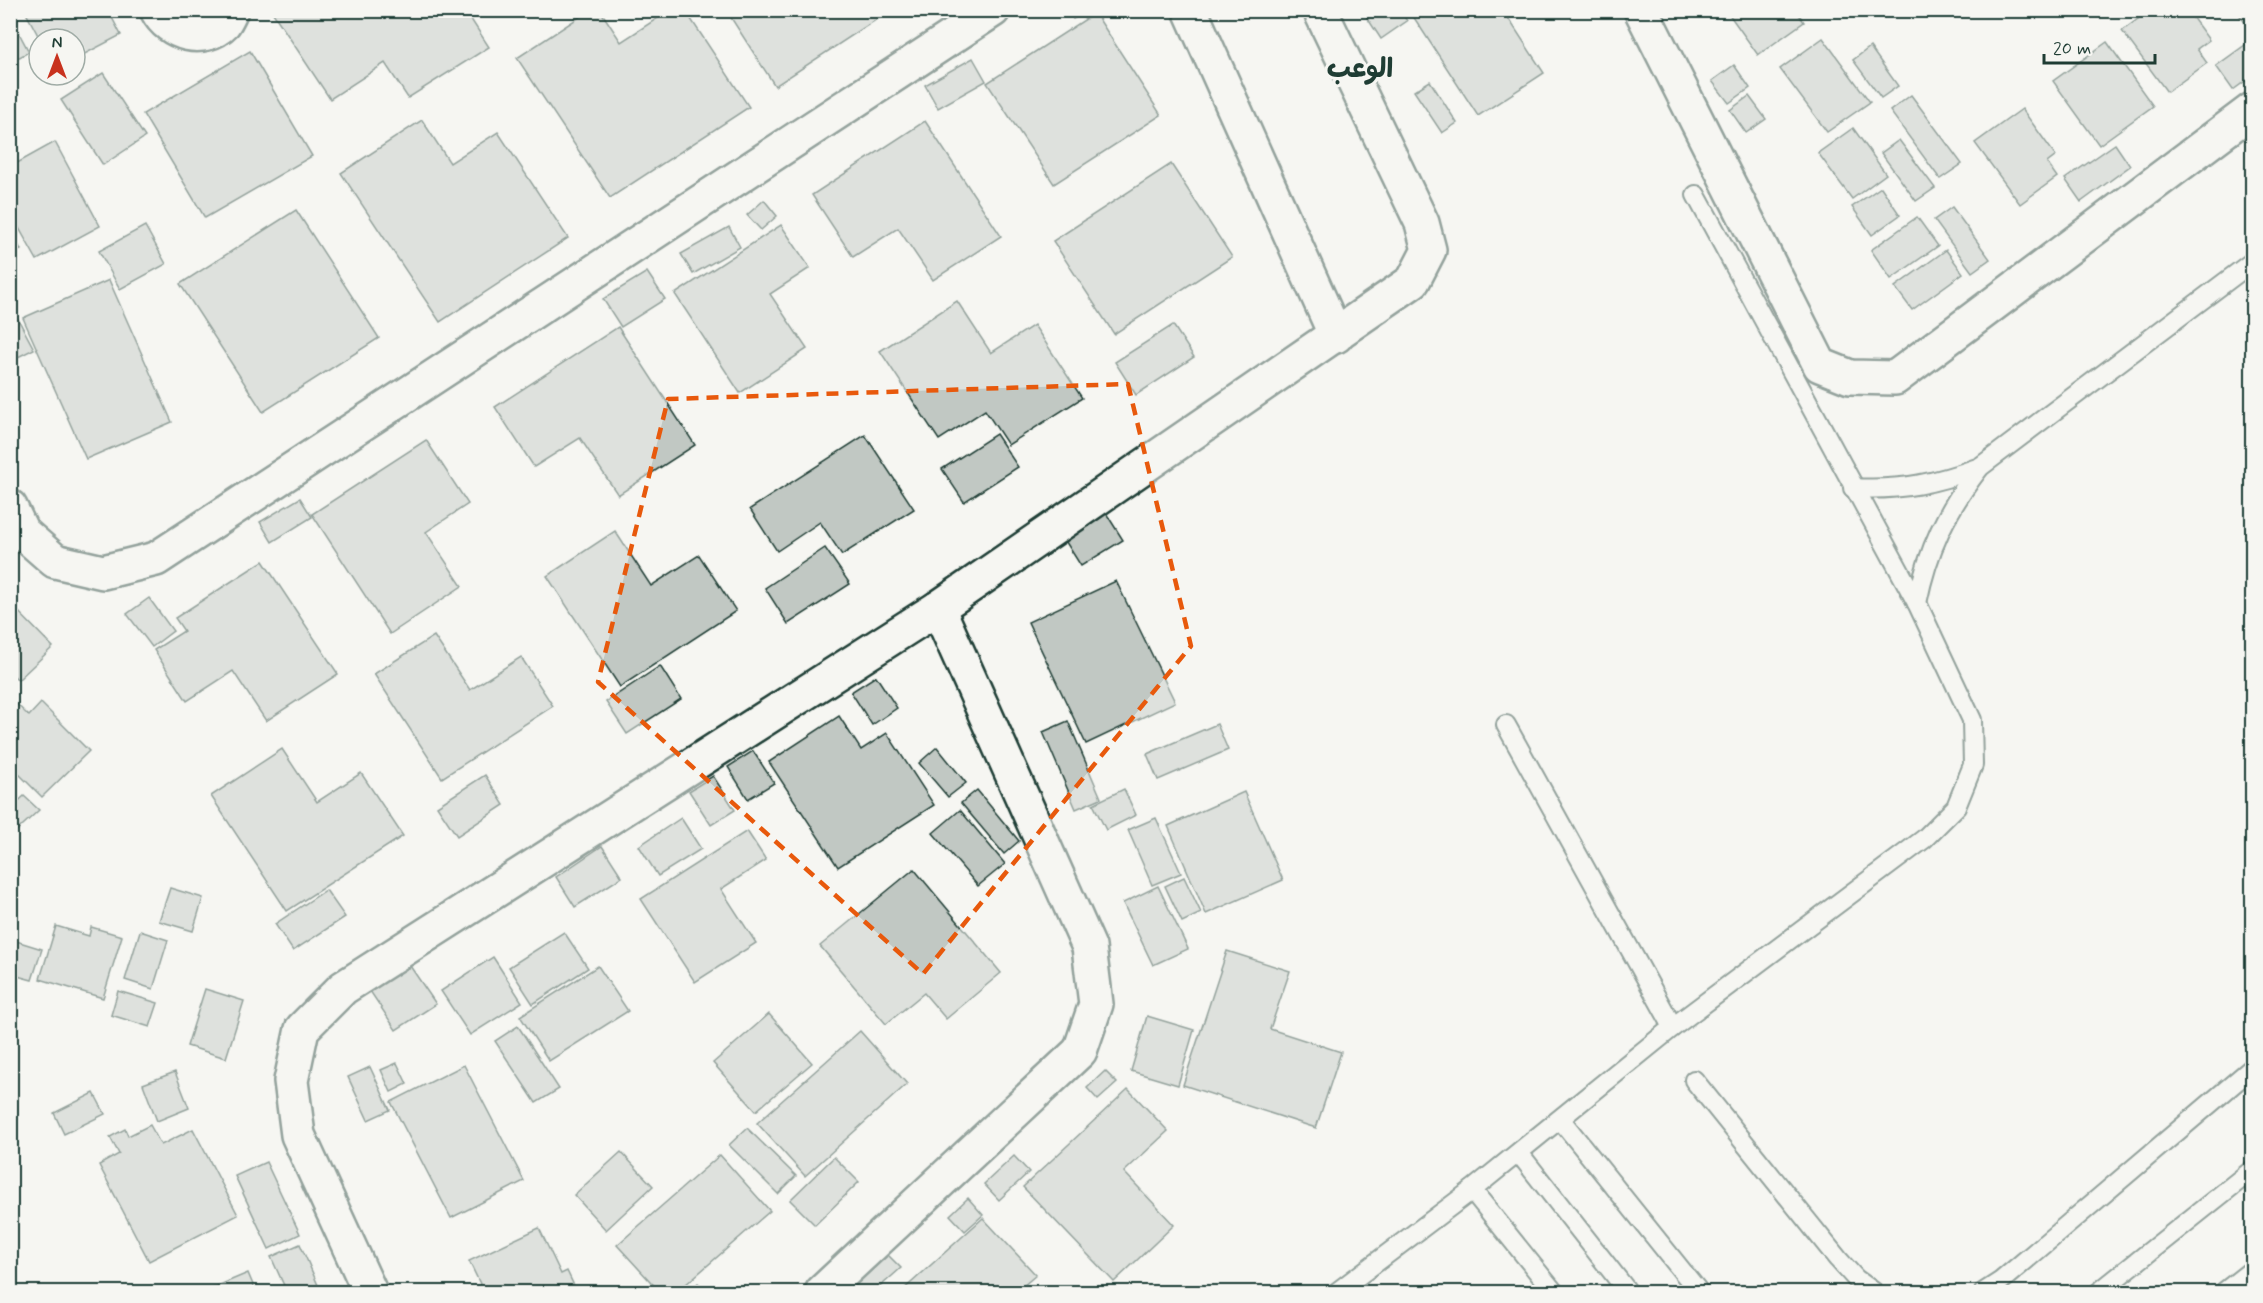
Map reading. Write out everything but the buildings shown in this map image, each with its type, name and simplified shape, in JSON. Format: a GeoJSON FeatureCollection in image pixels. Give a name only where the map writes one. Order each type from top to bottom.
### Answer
{"type":"FeatureCollection","features":[{"type":"Feature","properties":{"kind":"street"},"geometry":{"type":"LineString","coordinates":[[157,10],[170,27],[188,35],[207,34],[224,23],[231,10]]}},
{"type":"Feature","properties":{"kind":"street"},"geometry":{"type":"LineString","coordinates":[[10,507],[22,532],[55,561],[103,573],[156,560],[993,10]]}},
{"type":"Feature","properties":{"kind":"street"},"geometry":{"type":"LineString","coordinates":[[1190,10],[1336,336]]}},
{"type":"Feature","properties":{"kind":"street"},"geometry":{"type":"LineString","coordinates":[[370,1293],[298,1136],[291,1081],[302,1029],[343,988],[938,608],[1413,281],[1429,250],[1422,223],[1320,10]]}},
{"type":"Feature","properties":{"kind":"street"},"geometry":{"type":"LineString","coordinates":[[1641,10],[1820,365],[1850,376],[1895,378],[2253,110]]}},
{"type":"Feature","properties":{"kind":"street"},"geometry":{"type":"LineString","coordinates":[[822,1293],[1080,1051],[1096,1004],[1089,947],[938,608]]}},
{"type":"Feature","properties":{"kind":"lane"},"geometry":{"type":"LineString","coordinates":[[1337,1293],[1520,1153],[1673,1027],[1923,839],[1956,807],[1973,765],[1972,720],[1917,603],[1696,195]]}},
{"type":"Feature","properties":{"kind":"lane"},"geometry":{"type":"LineString","coordinates":[[1917,603],[1932,544],[1961,492],[1980,467],[2253,262]]}},
{"type":"Feature","properties":{"kind":"lane"},"geometry":{"type":"LineString","coordinates":[[1853,488],[1908,488],[1932,483],[1980,467]]}},
{"type":"Feature","properties":{"kind":"lane"},"geometry":{"type":"LineString","coordinates":[[1506,725],[1673,1027]]}},
{"type":"Feature","properties":{"kind":"lane"},"geometry":{"type":"LineString","coordinates":[[1984,1293],[2253,1068]]}},
{"type":"Feature","properties":{"kind":"lane"},"geometry":{"type":"LineString","coordinates":[[1694,1080],[1850,1273],[1874,1293]]}},
{"type":"Feature","properties":{"kind":"lane"},"geometry":{"type":"LineString","coordinates":[[1561,1120],[1699,1293]]}},
{"type":"Feature","properties":{"kind":"lane"},"geometry":{"type":"LineString","coordinates":[[1520,1153],[1628,1293]]}},
{"type":"Feature","properties":{"kind":"lane"},"geometry":{"type":"LineString","coordinates":[[2098,1293],[2253,1170]]}},
{"type":"Feature","properties":{"kind":"lane"},"geometry":{"type":"LineString","coordinates":[[1472,1191],[1554,1293]]}},
{"type":"Feature","properties":{"kind":"lane"},"geometry":{"type":"LineString","coordinates":[[2224,1293],[2253,1270]]}},
{"type":"Feature","properties":{"kind":"highlighted area"},"geometry":{"type":"Polygon","coordinates":[[[1128,384],[1191,646],[923,974],[598,682],[668,399],[1128,384]]]}},
{"type":"Feature","properties":{"kind":"district","name":"الوعب"},"geometry":{"type":"Point","coordinates":[1360,68]}}]}
